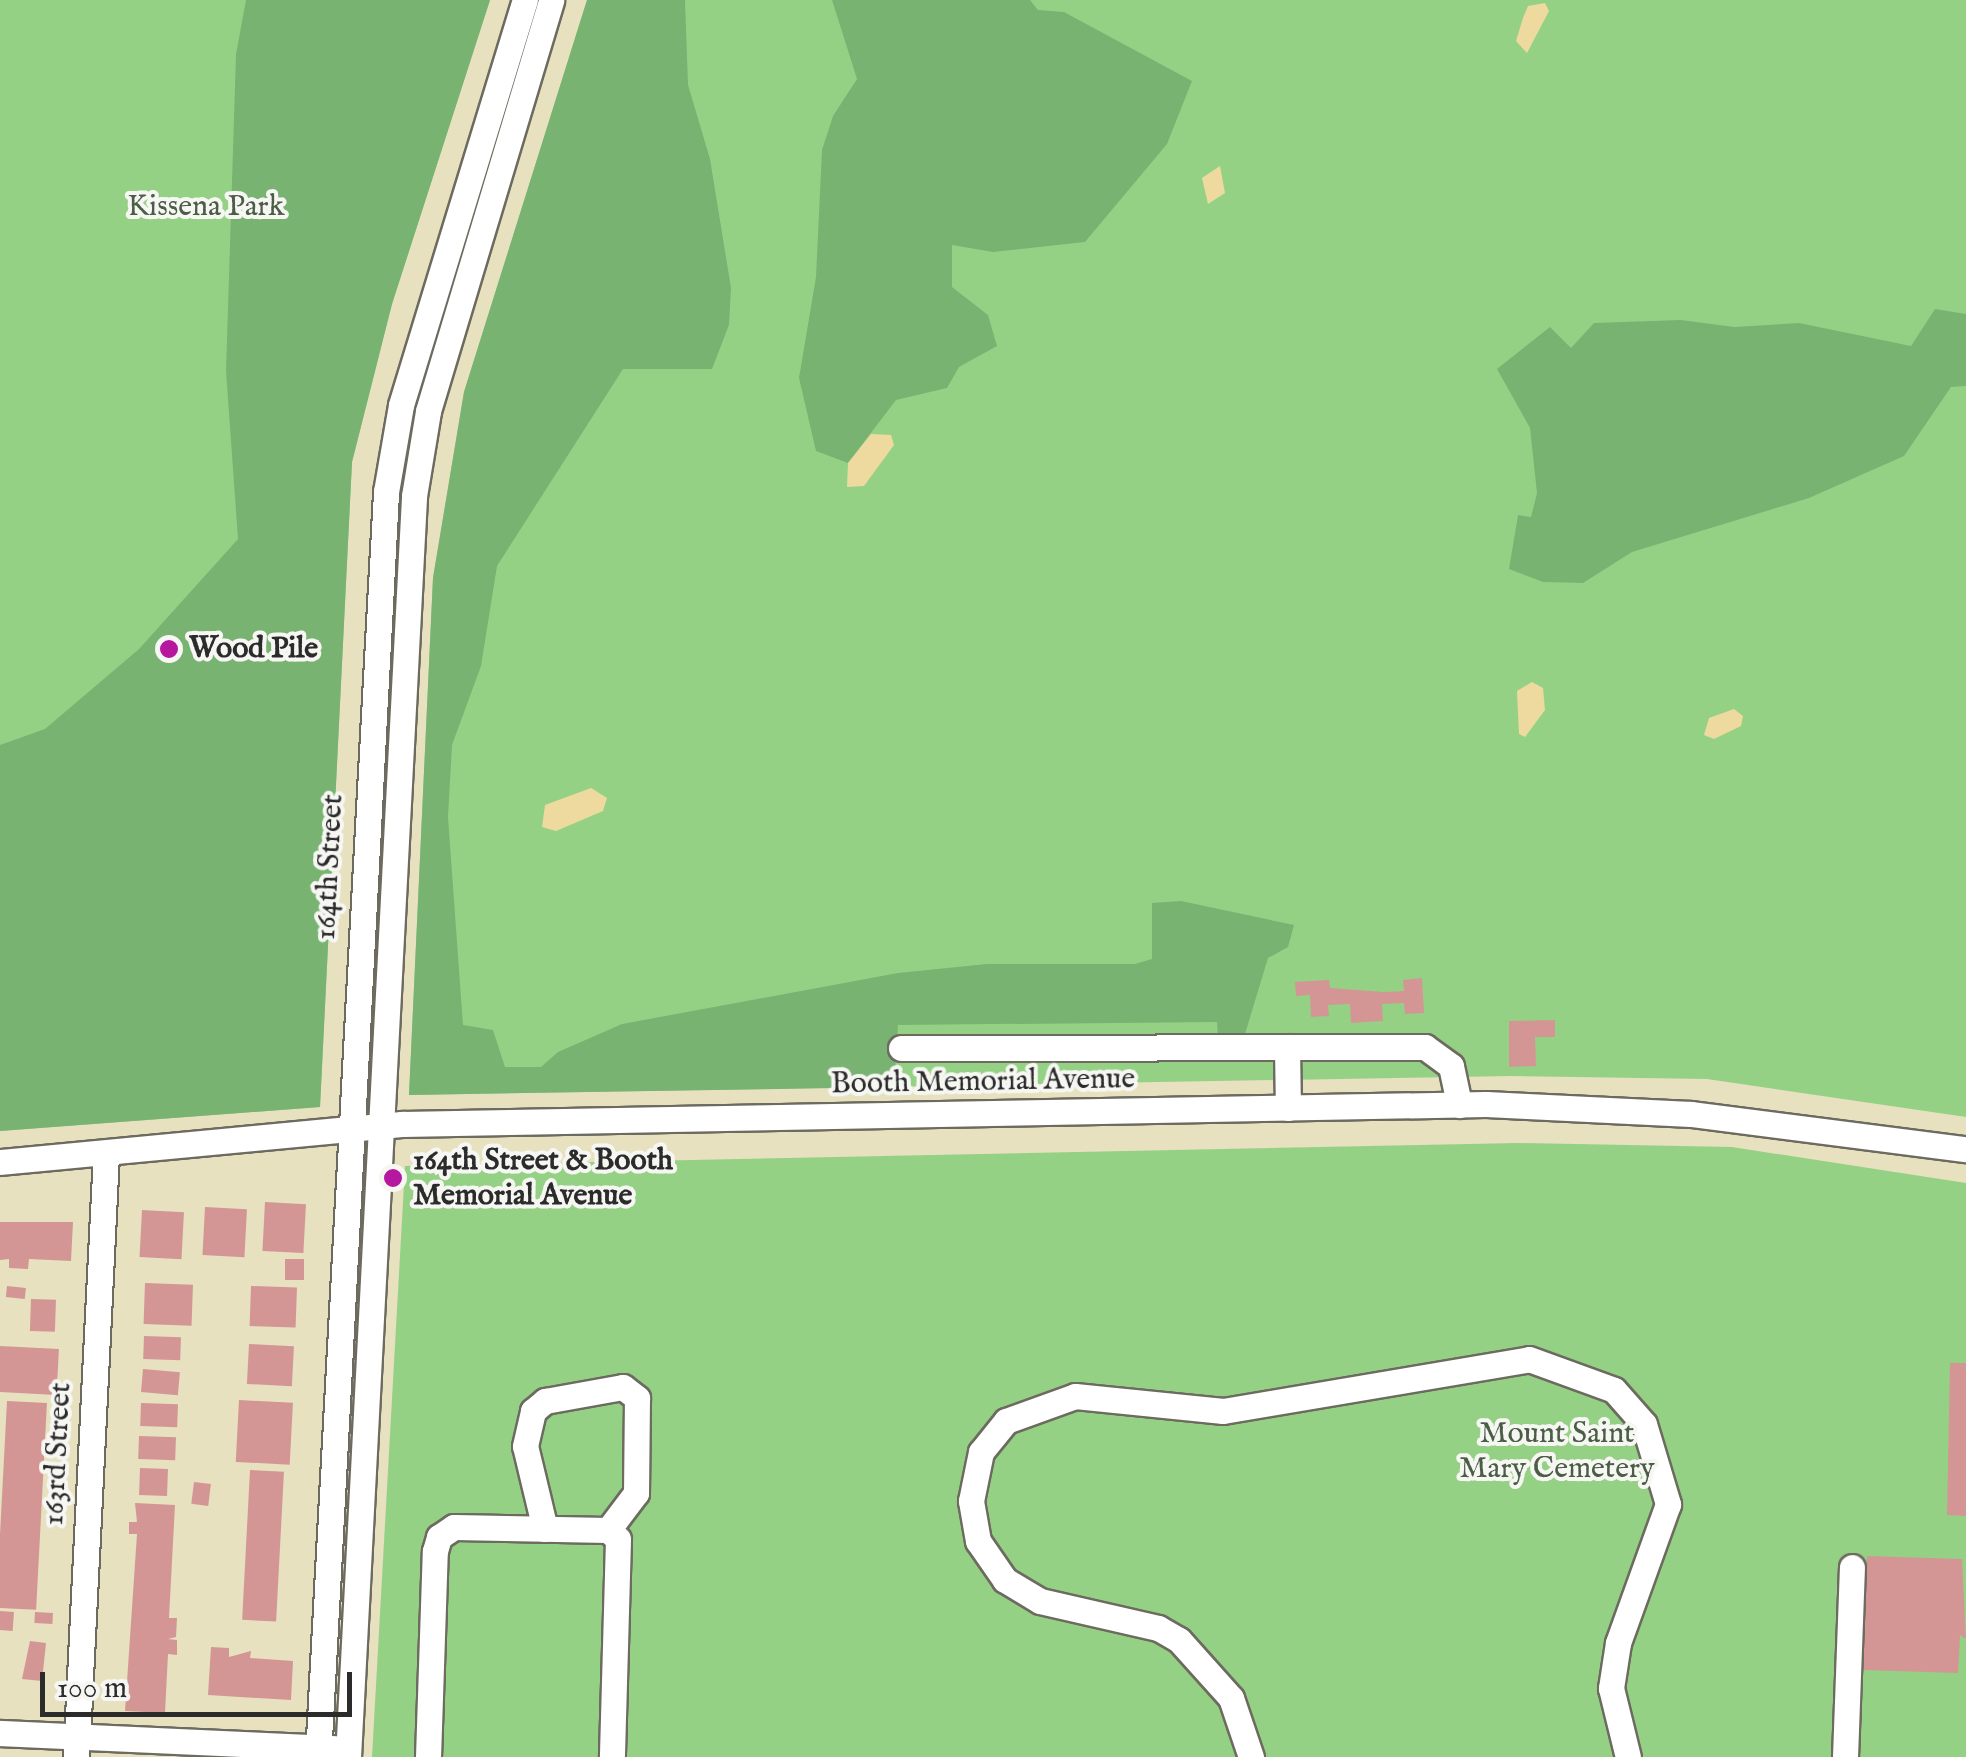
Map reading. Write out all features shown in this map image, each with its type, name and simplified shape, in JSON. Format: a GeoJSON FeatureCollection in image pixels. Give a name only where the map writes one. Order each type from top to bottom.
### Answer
{"type":"FeatureCollection","features":[{"type":"Feature","properties":{"kind":"street","name":"164th Street"},"geometry":{"type":"LineString","coordinates":[[319,1752],[349,1128],[386,492],[400,405],[525,0]]}},
{"type":"Feature","properties":{"kind":"street","name":"164th Street"},"geometry":{"type":"LineString","coordinates":[[348,1753],[414,496],[428,412],[551,0]]}},
{"type":"Feature","properties":{"kind":"street"},"geometry":{"type":"LineString","coordinates":[[901,1048],[1424,1046],[1451,1066],[1459,1105]]}},
{"type":"Feature","properties":{"kind":"street"},"geometry":{"type":"LineString","coordinates":[[1287,1047],[1288,1108]]}},
{"type":"Feature","properties":{"kind":"street","name":"Booth Memorial Avenue"},"geometry":{"type":"LineString","coordinates":[[0,1162],[382,1126],[1459,1105],[1691,1114],[1966,1149]]}},
{"type":"Feature","properties":{"kind":"street","name":"163rd Street"},"geometry":{"type":"LineString","coordinates":[[76,1747],[106,1154]]}},
{"type":"Feature","properties":{"kind":"street"},"geometry":{"type":"LineString","coordinates":[[1251,1757],[1231,1698],[1179,1640],[1158,1628],[1040,1601],[1004,1580],[978,1541],[971,1501],[981,1452],[1006,1422],[1075,1396],[1223,1411],[1529,1360],[1614,1390],[1644,1424],[1668,1504],[1618,1643],[1611,1688],[1628,1757]]}},
{"type":"Feature","properties":{"kind":"street"},"geometry":{"type":"LineString","coordinates":[[544,1529],[525,1446],[532,1411],[544,1401],[623,1387],[637,1398],[636,1493],[608,1530]]}},
{"type":"Feature","properties":{"kind":"street"},"geometry":{"type":"LineString","coordinates":[[428,1757],[439,1536],[454,1527],[608,1530],[618,1539],[612,1757]]}},
{"type":"Feature","properties":{"kind":"street"},"geometry":{"type":"LineString","coordinates":[[1846,1757],[1852,1567]]}},
{"type":"Feature","properties":{"kind":"street"},"geometry":{"type":"LineString","coordinates":[[0,1732],[76,1747],[348,1753]]}},
{"type":"Feature","properties":{"kind":"green space","name":"Kissena Park"},"geometry":{"type":"Polygon","coordinates":[[[0,0],[490,0],[392,304],[352,462],[320,1107],[0,1131],[0,0]]]}},
{"type":"Feature","properties":{"kind":"green space","name":"Kissena Park"},"geometry":{"type":"Polygon","coordinates":[[[246,0],[490,0],[392,304],[352,462],[320,1107],[0,1131],[0,745],[45,729],[139,649],[238,539],[226,371],[236,54],[246,0]]]}},
{"type":"Feature","properties":{"kind":"green space"},"geometry":{"type":"Polygon","coordinates":[[[587,0],[1966,0],[1966,1117],[1707,1079],[1511,1076],[409,1095],[433,578],[464,392],[587,0]]]}},
{"type":"Feature","properties":{"kind":"green space"},"geometry":{"type":"Polygon","coordinates":[[[587,0],[685,0],[688,85],[710,159],[731,288],[729,325],[712,369],[623,369],[497,566],[481,666],[452,745],[448,817],[463,1025],[493,1030],[505,1067],[541,1067],[558,1052],[622,1024],[898,973],[987,964],[1135,964],[1152,959],[1152,903],[1181,901],[1294,925],[1288,947],[1268,958],[1245,1034],[1218,1038],[1217,1022],[898,1025],[894,1087],[409,1095],[433,578],[464,392],[587,0]]]}},
{"type":"Feature","properties":{"kind":"green space"},"geometry":{"type":"Polygon","coordinates":[[[832,0],[1030,0],[1038,10],[1064,12],[1192,81],[1167,144],[1085,242],[993,252],[952,245],[952,287],[988,315],[997,346],[959,367],[947,388],[896,400],[848,463],[816,451],[799,378],[816,277],[822,150],[833,116],[857,79],[832,0]]]}},
{"type":"Feature","properties":{"kind":"green space"},"geometry":{"type":"Polygon","coordinates":[[[1935,309],[1966,314],[1966,386],[1951,387],[1904,456],[1809,498],[1632,552],[1583,583],[1543,582],[1509,569],[1518,515],[1531,517],[1537,493],[1530,428],[1497,369],[1550,327],[1571,348],[1594,323],[1681,320],[1734,327],[1799,323],[1911,346],[1935,309]]]}},
{"type":"Feature","properties":{"kind":"green space","name":"Mount Saint Mary Cemetery"},"geometry":{"type":"Polygon","coordinates":[[[1518,1143],[1732,1147],[1966,1183],[1966,1757],[372,1757],[405,1166],[1518,1143]]]}},
{"type":"Feature","properties":{"kind":"sand"},"geometry":{"type":"Polygon","coordinates":[[[1545,3],[1549,11],[1527,53],[1516,41],[1523,18],[1528,6],[1545,3]]]}},
{"type":"Feature","properties":{"kind":"sand"},"geometry":{"type":"Polygon","coordinates":[[[1220,166],[1225,193],[1208,204],[1202,178],[1220,166]]]}},
{"type":"Feature","properties":{"kind":"sand"},"geometry":{"type":"Polygon","coordinates":[[[871,434],[891,435],[894,445],[864,486],[847,487],[848,463],[871,434]]]}},
{"type":"Feature","properties":{"kind":"sand"},"geometry":{"type":"Polygon","coordinates":[[[1532,682],[1543,688],[1545,710],[1525,737],[1519,734],[1517,691],[1532,682]]]}},
{"type":"Feature","properties":{"kind":"sand"},"geometry":{"type":"Polygon","coordinates":[[[1734,709],[1743,716],[1741,726],[1714,739],[1704,735],[1709,718],[1734,709]]]}},
{"type":"Feature","properties":{"kind":"sand"},"geometry":{"type":"Polygon","coordinates":[[[591,788],[607,798],[603,811],[556,831],[542,827],[545,805],[591,788]]]}},
{"type":"Feature","properties":{"kind":"building"},"geometry":{"type":"Polygon","coordinates":[[[1422,978],[1424,1013],[1405,1014],[1404,1003],[1382,1004],[1383,1021],[1351,1023],[1350,1004],[1328,1005],[1329,1016],[1311,1017],[1310,995],[1296,996],[1295,982],[1329,980],[1330,988],[1384,992],[1404,991],[1403,980],[1422,978]]]}},
{"type":"Feature","properties":{"kind":"building"},"geometry":{"type":"Polygon","coordinates":[[[1555,1020],[1555,1037],[1535,1037],[1536,1066],[1509,1067],[1509,1021],[1555,1020]]]}},
{"type":"Feature","properties":{"kind":"building"},"geometry":{"type":"Polygon","coordinates":[[[265,1202],[306,1204],[303,1253],[262,1251],[265,1202]]]}},
{"type":"Feature","properties":{"kind":"building"},"geometry":{"type":"Polygon","coordinates":[[[205,1207],[247,1209],[244,1257],[202,1255],[205,1207]]]}},
{"type":"Feature","properties":{"kind":"building"},"geometry":{"type":"Polygon","coordinates":[[[142,1210],[184,1212],[181,1259],[140,1257],[142,1210]]]}},
{"type":"Feature","properties":{"kind":"building"},"geometry":{"type":"Polygon","coordinates":[[[0,1222],[73,1222],[71,1261],[29,1259],[28,1269],[9,1268],[9,1259],[0,1260],[0,1222]]]}},
{"type":"Feature","properties":{"kind":"building"},"geometry":{"type":"Polygon","coordinates":[[[285,1259],[304,1259],[304,1280],[285,1280],[285,1259]]]}},
{"type":"Feature","properties":{"kind":"building"},"geometry":{"type":"Polygon","coordinates":[[[145,1283],[193,1285],[192,1326],[144,1324],[145,1283]]]}},
{"type":"Feature","properties":{"kind":"building"},"geometry":{"type":"Polygon","coordinates":[[[7,1286],[26,1288],[25,1299],[6,1297],[7,1286]]]}},
{"type":"Feature","properties":{"kind":"building"},"geometry":{"type":"Polygon","coordinates":[[[251,1286],[297,1288],[296,1328],[250,1326],[251,1286]]]}},
{"type":"Feature","properties":{"kind":"building"},"geometry":{"type":"Polygon","coordinates":[[[31,1299],[56,1300],[55,1332],[30,1331],[31,1299]]]}},
{"type":"Feature","properties":{"kind":"building"},"geometry":{"type":"Polygon","coordinates":[[[144,1336],[181,1337],[180,1360],[143,1359],[144,1336]]]}},
{"type":"Feature","properties":{"kind":"building"},"geometry":{"type":"Polygon","coordinates":[[[249,1344],[294,1346],[292,1386],[247,1384],[249,1344]]]}},
{"type":"Feature","properties":{"kind":"building"},"geometry":{"type":"Polygon","coordinates":[[[0,1346],[59,1349],[57,1395],[0,1392],[0,1346]]]}},
{"type":"Feature","properties":{"kind":"building"},"geometry":{"type":"Polygon","coordinates":[[[1950,1363],[1966,1363],[1966,1516],[1947,1515],[1950,1363]]]}},
{"type":"Feature","properties":{"kind":"building"},"geometry":{"type":"Polygon","coordinates":[[[143,1369],[180,1372],[178,1395],[141,1392],[143,1369]]]}},
{"type":"Feature","properties":{"kind":"building"},"geometry":{"type":"Polygon","coordinates":[[[239,1400],[293,1403],[290,1465],[236,1462],[239,1400]]]}},
{"type":"Feature","properties":{"kind":"building"},"geometry":{"type":"Polygon","coordinates":[[[7,1401],[47,1403],[36,1610],[0,1608],[7,1401]]]}},
{"type":"Feature","properties":{"kind":"building"},"geometry":{"type":"Polygon","coordinates":[[[141,1403],[178,1404],[177,1427],[140,1426],[141,1403]]]}},
{"type":"Feature","properties":{"kind":"building"},"geometry":{"type":"Polygon","coordinates":[[[139,1436],[176,1437],[175,1460],[138,1459],[139,1436]]]}},
{"type":"Feature","properties":{"kind":"building"},"geometry":{"type":"Polygon","coordinates":[[[140,1468],[168,1469],[167,1496],[139,1495],[140,1468]]]}},
{"type":"Feature","properties":{"kind":"building"},"geometry":{"type":"Polygon","coordinates":[[[250,1470],[284,1472],[276,1622],[242,1620],[250,1470]]]}},
{"type":"Feature","properties":{"kind":"building"},"geometry":{"type":"Polygon","coordinates":[[[194,1482],[211,1484],[208,1506],[191,1504],[194,1482]]]}},
{"type":"Feature","properties":{"kind":"building"},"geometry":{"type":"Polygon","coordinates":[[[135,1503],[175,1505],[169,1618],[177,1618],[176,1637],[168,1639],[177,1640],[177,1655],[168,1654],[165,1713],[125,1711],[137,1534],[129,1534],[129,1522],[137,1522],[135,1503]]]}},
{"type":"Feature","properties":{"kind":"building"},"geometry":{"type":"Polygon","coordinates":[[[1867,1556],[1962,1559],[1966,1639],[1960,1635],[1958,1673],[1863,1670],[1867,1556]]]}},
{"type":"Feature","properties":{"kind":"building"},"geometry":{"type":"Polygon","coordinates":[[[0,1611],[14,1612],[13,1631],[0,1630],[0,1611]]]}},
{"type":"Feature","properties":{"kind":"building"},"geometry":{"type":"Polygon","coordinates":[[[35,1612],[53,1613],[52,1624],[34,1623],[35,1612]]]}},
{"type":"Feature","properties":{"kind":"building"},"geometry":{"type":"Polygon","coordinates":[[[30,1641],[46,1643],[42,1681],[22,1679],[30,1641]]]}},
{"type":"Feature","properties":{"kind":"building"},"geometry":{"type":"Polygon","coordinates":[[[211,1647],[229,1648],[229,1657],[251,1651],[250,1658],[293,1661],[291,1700],[208,1695],[211,1647]]]}},
{"type":"Feature","properties":{"kind":"place","name":"Wood Pile"},"geometry":{"type":"Point","coordinates":[169,649]}},
{"type":"Feature","properties":{"kind":"place","name":"164th Street & Booth Memorial Avenue"},"geometry":{"type":"Point","coordinates":[393,1178]}}]}
